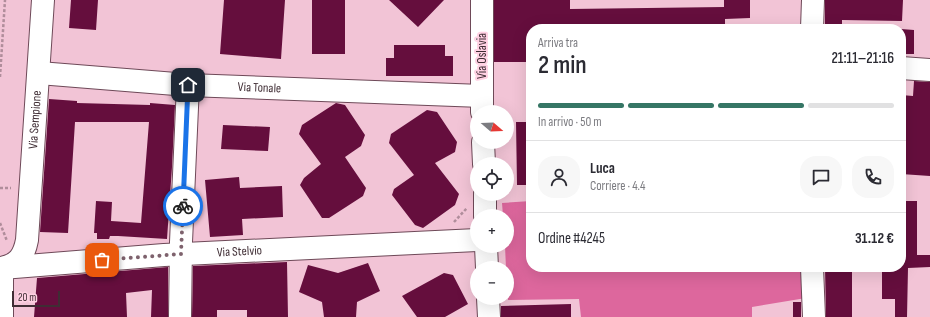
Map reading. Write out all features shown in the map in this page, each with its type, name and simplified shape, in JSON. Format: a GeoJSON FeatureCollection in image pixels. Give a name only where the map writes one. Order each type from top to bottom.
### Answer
{"type":"FeatureCollection","features":[{"type":"Feature","properties":{"kind":"street","name":"Via Sempione"},"geometry":{"type":"LineString","coordinates":[[18,243],[39,73],[43,0]]}},
{"type":"Feature","properties":{"kind":"street","name":"Via Oslavia"},"geometry":{"type":"LineString","coordinates":[[482,0],[482,104]]}},
{"type":"Feature","properties":{"kind":"street"},"geometry":{"type":"LineString","coordinates":[[812,24],[813,0]]}},
{"type":"Feature","properties":{"kind":"street"},"geometry":{"type":"LineString","coordinates":[[906,68],[930,70]]}},
{"type":"Feature","properties":{"kind":"street","name":"Via Tonale"},"geometry":{"type":"LineString","coordinates":[[39,73],[188,85],[482,104]]}},
{"type":"Feature","properties":{"kind":"street"},"geometry":{"type":"LineString","coordinates":[[180,317],[188,85]]}},
{"type":"Feature","properties":{"kind":"street","name":"Via Stelvio"},"geometry":{"type":"LineString","coordinates":[[1,268],[181,254],[470,240]]}},
{"type":"Feature","properties":{"kind":"street"},"geometry":{"type":"LineString","coordinates":[[2,317],[1,268],[9,266],[20,258],[26,248],[18,243]]}},
{"type":"Feature","properties":{"kind":"street"},"geometry":{"type":"LineString","coordinates":[[812,272],[814,317]]}},
{"type":"Feature","properties":{"kind":"street"},"geometry":{"type":"LineString","coordinates":[[488,305],[489,317]]}},
{"type":"Feature","properties":{"kind":"path"},"geometry":{"type":"LineString","coordinates":[[0,77],[5,0]]}},
{"type":"Feature","properties":{"kind":"path"},"geometry":{"type":"LineString","coordinates":[[0,188],[12,188]]}},
{"type":"Feature","properties":{"kind":"path"},"geometry":{"type":"LineString","coordinates":[[436,242],[479,205]]}},
{"type":"Feature","properties":{"kind":"path"},"geometry":{"type":"LineString","coordinates":[[0,223],[18,243]]}},
{"type":"Feature","properties":{"kind":"shaded area"},"geometry":{"type":"Polygon","coordinates":[[[526,201],[526,272],[803,272],[806,298],[752,307],[752,317],[581,317],[579,299],[514,300],[514,261],[506,261],[505,253],[514,253],[514,209],[502,209],[502,203],[526,201]]]}},
{"type":"Feature","properties":{"kind":"building"},"geometry":{"type":"Polygon","coordinates":[[[71,0],[98,0],[96,30],[69,28],[71,0]]]}},
{"type":"Feature","properties":{"kind":"building"},"geometry":{"type":"Polygon","coordinates":[[[224,0],[285,0],[281,59],[220,54],[224,0]]]}},
{"type":"Feature","properties":{"kind":"building"},"geometry":{"type":"Polygon","coordinates":[[[312,0],[345,0],[345,54],[312,54],[312,0]]]}},
{"type":"Feature","properties":{"kind":"building"},"geometry":{"type":"Polygon","coordinates":[[[389,0],[444,0],[418,27],[389,0]]]}},
{"type":"Feature","properties":{"kind":"building"},"geometry":{"type":"Polygon","coordinates":[[[494,0],[570,0],[570,9],[724,7],[724,0],[750,0],[750,18],[725,19],[725,24],[526,24],[526,62],[494,62],[494,0]]]}},
{"type":"Feature","properties":{"kind":"building"},"geometry":{"type":"Polygon","coordinates":[[[825,0],[903,0],[902,21],[842,20],[842,24],[825,24],[825,0]]]}},
{"type":"Feature","properties":{"kind":"building"},"geometry":{"type":"Polygon","coordinates":[[[906,29],[914,30],[914,54],[906,54],[906,29]]]}},
{"type":"Feature","properties":{"kind":"building"},"geometry":{"type":"Polygon","coordinates":[[[394,45],[445,45],[445,56],[453,56],[453,76],[386,76],[386,58],[394,58],[394,45]]]}},
{"type":"Feature","properties":{"kind":"building"},"geometry":{"type":"Polygon","coordinates":[[[914,81],[930,82],[930,176],[906,174],[906,95],[913,96],[914,81]]]}},
{"type":"Feature","properties":{"kind":"building"},"geometry":{"type":"Polygon","coordinates":[[[49,99],[77,101],[77,103],[150,105],[150,103],[175,105],[167,239],[110,236],[109,239],[97,239],[97,233],[94,233],[96,201],[112,202],[111,221],[141,223],[149,122],[75,122],[68,233],[40,232],[49,99]]]}},
{"type":"Feature","properties":{"kind":"building"},"geometry":{"type":"Polygon","coordinates":[[[336,103],[345,105],[365,135],[361,146],[345,157],[366,188],[363,196],[329,218],[322,218],[300,185],[304,178],[321,164],[299,134],[302,125],[336,103]]]}},
{"type":"Feature","properties":{"kind":"building"},"geometry":{"type":"Polygon","coordinates":[[[427,110],[437,112],[457,142],[455,152],[435,163],[459,194],[455,205],[423,228],[415,225],[392,195],[394,189],[414,175],[389,143],[391,134],[427,110]]]}},
{"type":"Feature","properties":{"kind":"building"},"geometry":{"type":"Polygon","coordinates":[[[516,122],[526,122],[526,185],[517,185],[516,122]]]}},
{"type":"Feature","properties":{"kind":"building"},"geometry":{"type":"Polygon","coordinates":[[[223,125],[270,127],[268,151],[221,149],[223,125]]]}},
{"type":"Feature","properties":{"kind":"building"},"geometry":{"type":"Polygon","coordinates":[[[239,177],[240,188],[282,186],[283,217],[242,219],[243,235],[210,237],[205,180],[239,177]]]}},
{"type":"Feature","properties":{"kind":"building"},"geometry":{"type":"Polygon","coordinates":[[[906,201],[917,201],[917,255],[930,255],[930,267],[908,268],[907,317],[895,317],[895,299],[882,299],[882,272],[906,272],[906,201]]]}},
{"type":"Feature","properties":{"kind":"building"},"geometry":{"type":"Polygon","coordinates":[[[287,262],[288,317],[247,317],[247,310],[217,310],[217,317],[192,317],[193,266],[287,262]]]}},
{"type":"Feature","properties":{"kind":"building"},"geometry":{"type":"Polygon","coordinates":[[[368,263],[380,291],[357,302],[356,317],[324,317],[322,302],[299,292],[308,265],[338,273],[368,263]]]}},
{"type":"Feature","properties":{"kind":"building"},"geometry":{"type":"Polygon","coordinates":[[[168,267],[168,317],[151,317],[152,290],[126,293],[127,317],[34,317],[37,278],[168,267]]]}},
{"type":"Feature","properties":{"kind":"building"},"geometry":{"type":"Polygon","coordinates":[[[825,272],[852,272],[852,317],[826,317],[825,272]]]}},
{"type":"Feature","properties":{"kind":"building"},"geometry":{"type":"Polygon","coordinates":[[[444,273],[453,275],[468,304],[445,317],[417,317],[402,296],[444,273]]]}},
{"type":"Feature","properties":{"kind":"building"},"geometry":{"type":"Polygon","coordinates":[[[793,302],[801,302],[801,317],[793,317],[793,302]]]}},
{"type":"Feature","properties":{"kind":"building"},"geometry":{"type":"Polygon","coordinates":[[[571,304],[571,317],[501,317],[501,306],[571,304]]]}},
{"type":"Feature","properties":{"kind":"way so far"},"geometry":{"type":"LineString","coordinates":[[102,260],[181,254],[183,206]]}},
{"type":"Feature","properties":{"kind":"route"},"geometry":{"type":"LineString","coordinates":[[183,206],[188,85]]}}]}
